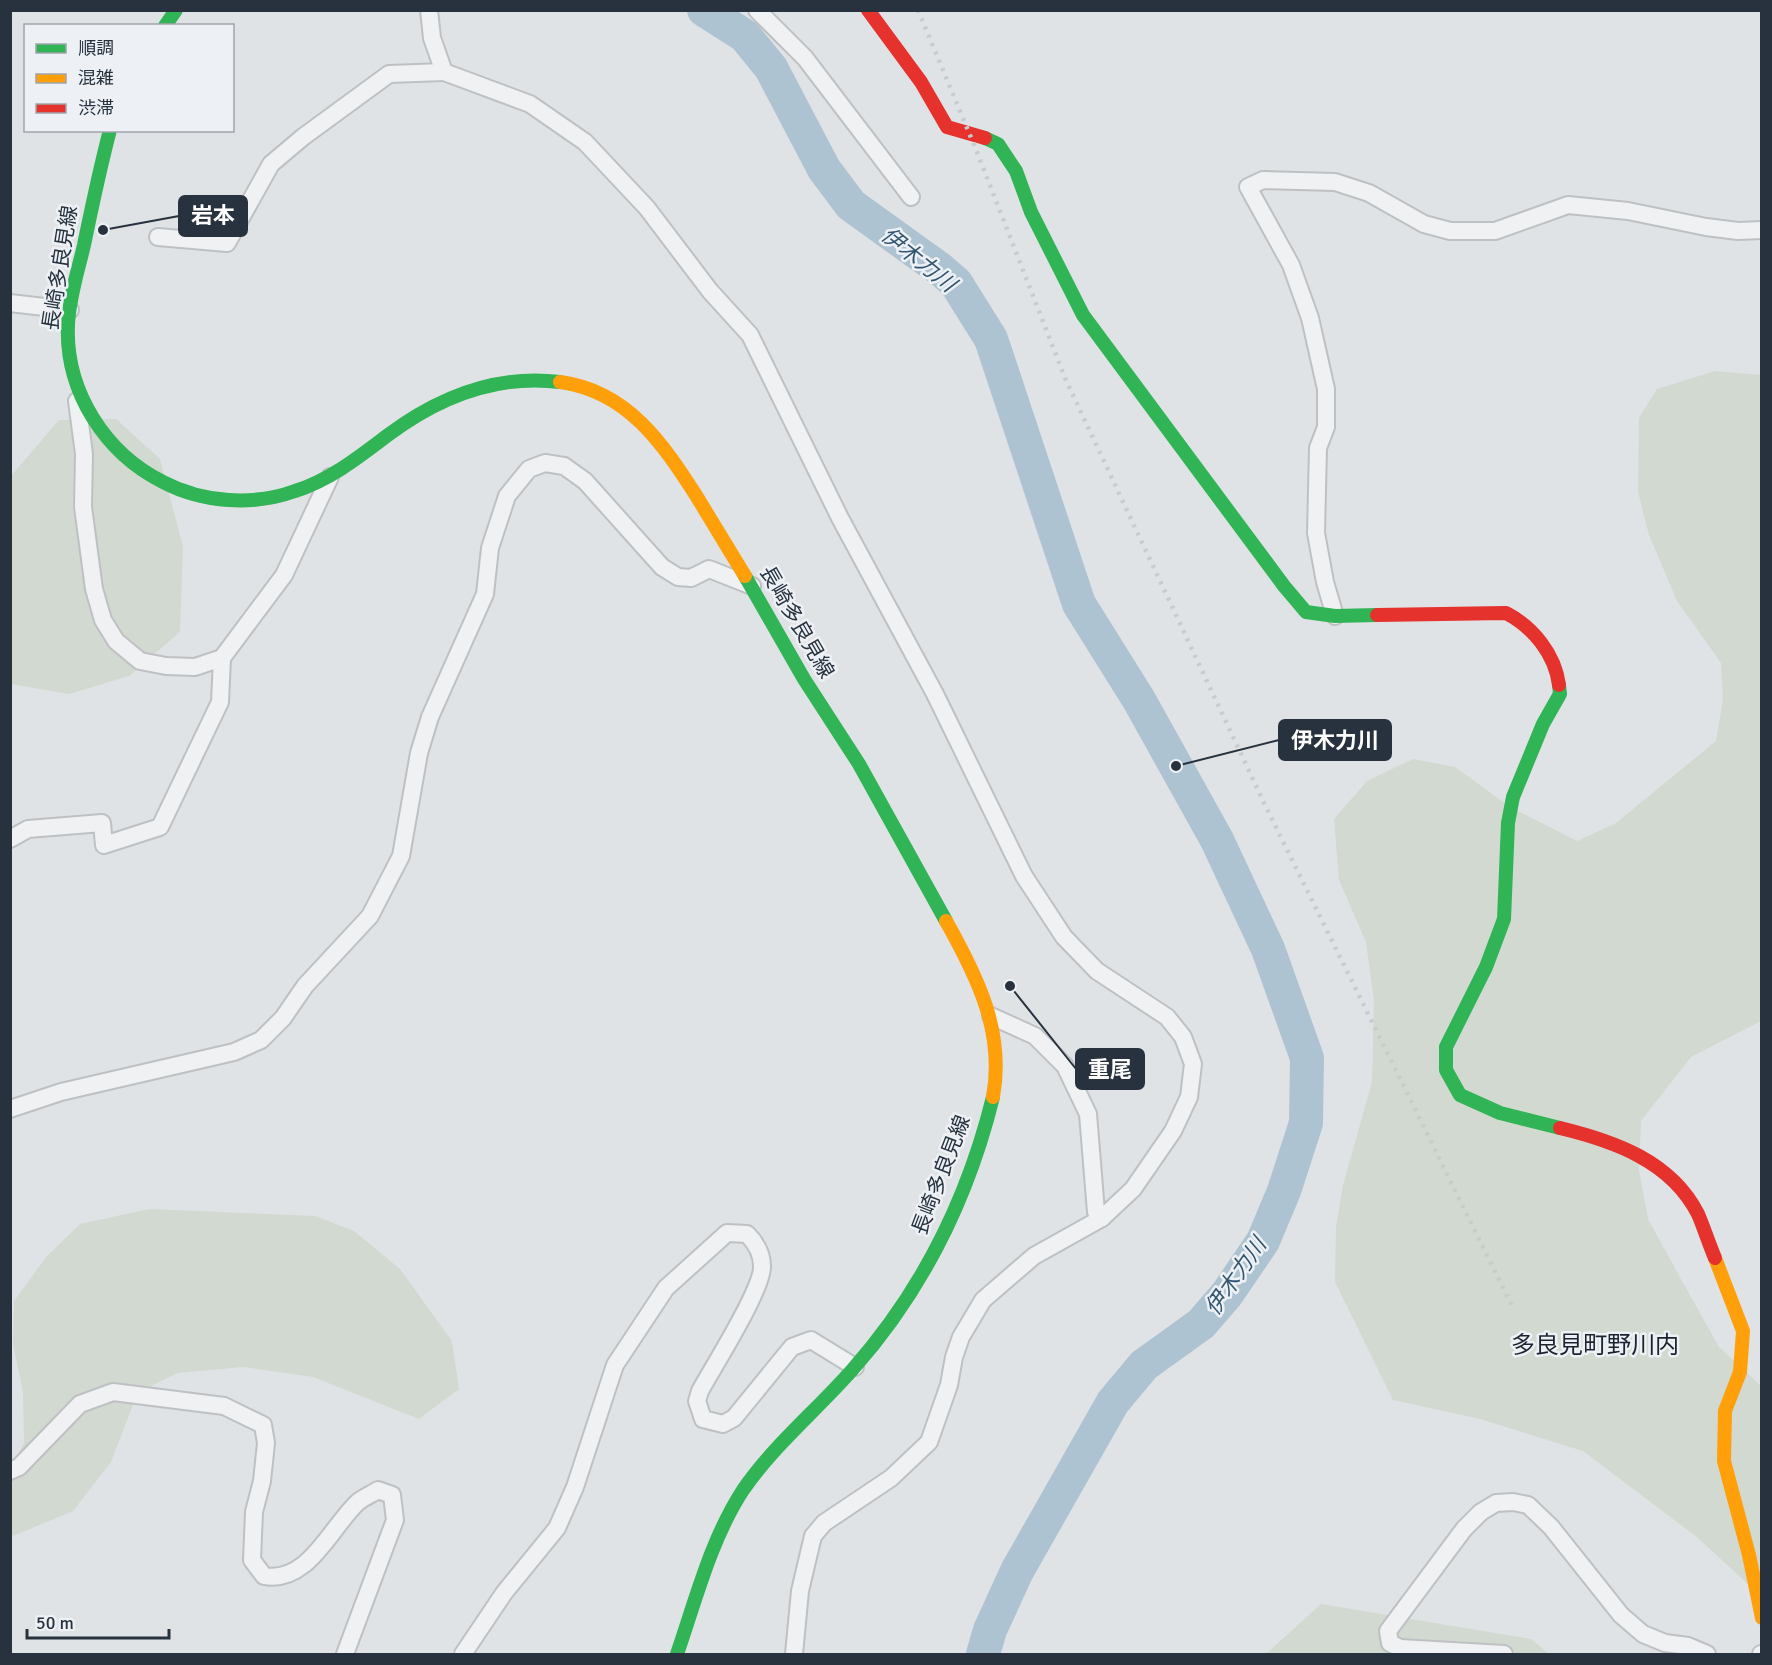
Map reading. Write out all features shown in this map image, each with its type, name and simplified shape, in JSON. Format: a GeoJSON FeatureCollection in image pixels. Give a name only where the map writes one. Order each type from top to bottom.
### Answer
{"type":"FeatureCollection","features":[{"type":"Feature","properties":{"kind":"main road"},"geometry":{"type":"LineString","coordinates":[[166,24],[176,10]]}},
{"type":"Feature","properties":{"kind":"main road"},"geometry":{"type":"LineString","coordinates":[[868,10],[921,82],[947,128],[969,132],[998,144],[1016,171],[1030,212],[1083,315],[1284,586],[1306,612],[1335,616],[1506,614],[1525,623],[1541,641],[1558,676],[1560,694],[1543,724],[1513,797],[1508,823],[1504,920],[1486,967],[1446,1047],[1446,1070],[1460,1095],[1500,1113],[1602,1138],[1641,1155],[1676,1184],[1697,1213],[1743,1331],[1740,1372],[1725,1411],[1724,1461],[1749,1555],[1761,1618]]}},
{"type":"Feature","properties":{"kind":"main road","name":"長崎多良見線"},"geometry":{"type":"LineString","coordinates":[[109,132],[96,181],[70,310],[68,335],[74,382],[99,432],[120,454],[154,479],[190,494],[230,501],[261,499],[291,494],[330,477],[409,419],[446,400],[489,383],[520,378],[573,384],[621,405],[648,427],[673,459],[752,586],[804,678],[849,748],[952,931],[991,1016],[994,1089],[980,1148],[954,1212],[926,1267],[901,1308],[855,1367],[808,1414],[742,1493],[720,1535],[677,1654]]}},
{"type":"Feature","properties":{"kind":"street"},"geometry":{"type":"LineString","coordinates":[[429,10],[432,39],[444,72]]}},
{"type":"Feature","properties":{"kind":"street"},"geometry":{"type":"LineString","coordinates":[[757,10],[805,58],[911,197]]}},
{"type":"Feature","properties":{"kind":"street"},"geometry":{"type":"LineString","coordinates":[[158,237],[227,243],[271,164],[303,137],[389,74],[444,72],[530,104],[585,142],[647,208],[710,291],[750,335],[840,518],[935,694],[1024,876],[1064,937],[1097,971],[1167,1017],[1184,1037],[1193,1064],[1189,1097],[1173,1131],[1133,1189],[1102,1218],[1034,1256],[983,1300],[961,1337],[954,1357],[949,1385],[929,1442],[891,1478],[824,1523],[813,1536],[800,1591],[795,1654]]}},
{"type":"Feature","properties":{"kind":"street"},"geometry":{"type":"LineString","coordinates":[[1335,616],[1325,582],[1316,533],[1318,448],[1326,427],[1326,389],[1310,318],[1291,265],[1248,187],[1263,180],[1335,182],[1369,193],[1424,224],[1450,231],[1495,231],[1568,205],[1628,211],[1706,227],[1738,231],[1761,230]]}},
{"type":"Feature","properties":{"kind":"street"},"geometry":{"type":"LineString","coordinates":[[10,303],[70,310]]}},
{"type":"Feature","properties":{"kind":"street"},"geometry":{"type":"LineString","coordinates":[[74,382],[84,454],[83,507],[94,589],[103,620],[116,641],[140,661],[166,666],[195,667],[222,658]]}},
{"type":"Feature","properties":{"kind":"street"},"geometry":{"type":"LineString","coordinates":[[10,1109],[61,1092],[234,1052],[261,1040],[283,1018],[305,986],[370,916],[401,856],[419,753],[430,717],[485,594],[490,548],[507,496],[529,469],[545,463],[564,466],[585,481],[662,567],[678,577],[691,578],[709,569],[752,586]]}},
{"type":"Feature","properties":{"kind":"street"},"geometry":{"type":"LineString","coordinates":[[10,839],[28,829],[102,823],[104,845],[160,828],[220,702],[222,658],[284,575],[330,477]]}},
{"type":"Feature","properties":{"kind":"street"},"geometry":{"type":"LineString","coordinates":[[991,1016],[1035,1036],[1065,1066],[1088,1114],[1096,1212],[1102,1218]]}},
{"type":"Feature","properties":{"kind":"street"},"geometry":{"type":"LineString","coordinates":[[463,1654],[504,1593],[557,1528],[575,1487],[615,1365],[666,1288],[727,1233],[747,1234],[758,1245],[763,1268],[757,1287],[700,1391],[697,1401],[704,1419],[723,1424],[734,1418],[792,1347],[811,1340],[855,1367]]}},
{"type":"Feature","properties":{"kind":"street"},"geometry":{"type":"LineString","coordinates":[[10,1471],[19,1467],[80,1404],[112,1392],[224,1406],[263,1425],[266,1443],[262,1482],[254,1512],[252,1560],[264,1576],[279,1578],[301,1568],[359,1502],[378,1490],[392,1495],[395,1520],[345,1654]]}},
{"type":"Feature","properties":{"kind":"street"},"geometry":{"type":"LineString","coordinates":[[1504,1654],[1400,1648],[1390,1643],[1388,1631],[1464,1529],[1481,1512],[1496,1503],[1513,1502],[1528,1505],[1551,1527],[1621,1615],[1643,1634],[1665,1643],[1688,1646],[1707,1654]]}},
{"type":"Feature","properties":{"kind":"shaded area"},"geometry":{"type":"Polygon","coordinates":[[[1715,371],[1761,375],[1761,1021],[1691,1057],[1641,1121],[1639,1170],[1648,1219],[1719,1347],[1761,1386],[1761,1596],[1698,1538],[1583,1451],[1480,1419],[1393,1400],[1335,1282],[1336,1227],[1343,1185],[1372,1082],[1374,1001],[1366,942],[1339,880],[1334,819],[1367,781],[1413,759],[1455,767],[1510,807],[1577,841],[1616,823],[1716,741],[1723,699],[1721,663],[1677,601],[1649,535],[1638,492],[1639,418],[1657,389],[1715,371]]]}},
{"type":"Feature","properties":{"kind":"shaded area"},"geometry":{"type":"Polygon","coordinates":[[[116,419],[160,459],[183,547],[180,632],[129,676],[69,694],[11,684],[11,476],[59,420],[116,419]]]}},
{"type":"Feature","properties":{"kind":"shaded area"},"geometry":{"type":"Polygon","coordinates":[[[149,1209],[315,1216],[354,1231],[400,1269],[452,1341],[459,1389],[419,1419],[313,1377],[243,1367],[178,1373],[138,1392],[111,1462],[73,1511],[13,1536],[10,1534],[10,1469],[24,1443],[23,1392],[13,1344],[14,1301],[46,1257],[80,1224],[149,1209]]]}},
{"type":"Feature","properties":{"kind":"shaded area"},"geometry":{"type":"Polygon","coordinates":[[[1321,1604],[1531,1639],[1549,1654],[1266,1654],[1321,1604]]]}},
{"type":"Feature","properties":{"kind":"waterway","name":"伊木力川"},"geometry":{"type":"LineString","coordinates":[[704,10],[745,36],[771,68],[824,169],[851,205],[956,283],[991,339],[1079,604],[1139,700],[1217,840],[1268,949],[1307,1058],[1306,1123],[1284,1191],[1263,1241],[1227,1294],[1201,1324],[1144,1365],[1113,1402],[1017,1571],[990,1630],[983,1654]]}},
{"type":"Feature","properties":{"kind":"railway"},"geometry":{"type":"LineString","coordinates":[[918,10],[977,152],[1065,378],[1264,803],[1512,1306]]}},
{"type":"Feature","properties":{"kind":"traffic: fast"},"geometry":{"type":"LineString","coordinates":[[166,24],[176,10]]}},
{"type":"Feature","properties":{"kind":"traffic: fast"},"geometry":{"type":"LineString","coordinates":[[109,132],[72,295],[68,325],[69,350],[73,373],[81,396],[107,437],[123,455],[142,470],[163,482],[178,489],[212,498],[246,500],[279,496],[320,481],[407,421],[448,399],[491,385],[536,380],[560,382]]}},
{"type":"Feature","properties":{"kind":"traffic: fast"},"geometry":{"type":"LineString","coordinates":[[985,138],[998,144],[1016,171],[1031,212],[1083,315],[1284,586],[1306,612],[1335,616],[1377,615]]}},
{"type":"Feature","properties":{"kind":"traffic: fast"},"geometry":{"type":"LineString","coordinates":[[745,576],[804,679],[859,764],[946,921]]}},
{"type":"Feature","properties":{"kind":"traffic: fast"},"geometry":{"type":"LineString","coordinates":[[1559,685],[1560,694],[1543,724],[1513,797],[1508,823],[1504,919],[1486,967],[1446,1047],[1446,1070],[1460,1095],[1500,1113],[1560,1128]]}},
{"type":"Feature","properties":{"kind":"traffic: fast"},"geometry":{"type":"LineString","coordinates":[[677,1654],[713,1549],[743,1490],[782,1443],[853,1369],[878,1339],[921,1275],[956,1207],[983,1134],[993,1097]]}},
{"type":"Feature","properties":{"kind":"traffic: slow"},"geometry":{"type":"LineString","coordinates":[[560,382],[584,387],[605,396],[624,408],[641,423],[657,440],[684,477],[745,576]]}},
{"type":"Feature","properties":{"kind":"traffic: slow"},"geometry":{"type":"LineString","coordinates":[[946,921],[978,984],[992,1027],[996,1073],[993,1097]]}},
{"type":"Feature","properties":{"kind":"traffic: slow"},"geometry":{"type":"LineString","coordinates":[[1715,1258],[1743,1331],[1740,1372],[1725,1411],[1724,1461],[1749,1555],[1762,1618]]}},
{"type":"Feature","properties":{"kind":"traffic: jam"},"geometry":{"type":"LineString","coordinates":[[868,10],[921,82],[947,127],[985,138]]}},
{"type":"Feature","properties":{"kind":"traffic: jam"},"geometry":{"type":"LineString","coordinates":[[1377,615],[1506,613],[1534,634],[1548,652],[1559,685]]}},
{"type":"Feature","properties":{"kind":"traffic: jam"},"geometry":{"type":"LineString","coordinates":[[1560,1128],[1601,1139],[1620,1147],[1657,1167],[1673,1180],[1687,1196],[1698,1214],[1715,1258]]}},
{"type":"Feature","properties":{"kind":"place","name":"岩本"},"geometry":{"type":"Point","coordinates":[103,230]}},
{"type":"Feature","properties":{"kind":"place","name":"伊木力川"},"geometry":{"type":"Point","coordinates":[1176,766]}},
{"type":"Feature","properties":{"kind":"place","name":"重尾"},"geometry":{"type":"Point","coordinates":[1010,986]}},
{"type":"Feature","properties":{"kind":"district","name":"多良見町野川内"},"geometry":{"type":"Point","coordinates":[1595,1345]}}]}
